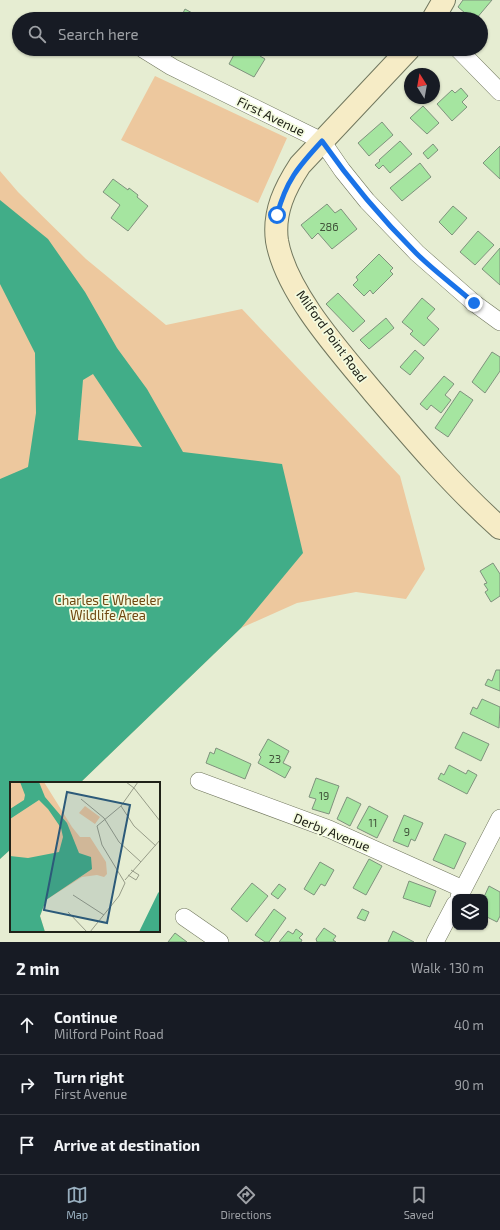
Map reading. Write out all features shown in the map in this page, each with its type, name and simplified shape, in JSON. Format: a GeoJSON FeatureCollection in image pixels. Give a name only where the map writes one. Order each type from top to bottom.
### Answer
{"type":"FeatureCollection","features":[{"type":"Feature","properties":{"kind":"street"},"geometry":{"type":"LineString","coordinates":[[437,12],[444,0]]}},
{"type":"Feature","properties":{"kind":"street","name":"First Avenue"},"geometry":{"type":"LineString","coordinates":[[154,56],[172,67],[322,141],[342,170],[367,201],[417,254],[474,303],[500,322]]}},
{"type":"Feature","properties":{"kind":"street","name":"Milford Point Road"},"geometry":{"type":"LineString","coordinates":[[402,56],[300,165],[288,183],[277,215],[277,241],[288,272],[315,318],[343,356],[403,427],[466,495],[500,528]]}},
{"type":"Feature","properties":{"kind":"street"},"geometry":{"type":"LineString","coordinates":[[465,56],[500,92]]}},
{"type":"Feature","properties":{"kind":"street","name":"Derby Avenue"},"geometry":{"type":"LineString","coordinates":[[199,781],[329,829],[453,894]]}},
{"type":"Feature","properties":{"kind":"street"},"geometry":{"type":"LineString","coordinates":[[461,894],[500,818]]}},
{"type":"Feature","properties":{"kind":"street"},"geometry":{"type":"LineString","coordinates":[[435,942],[452,910]]}},
{"type":"Feature","properties":{"kind":"street"},"geometry":{"type":"LineString","coordinates":[[184,917],[220,942]]}},
{"type":"Feature","properties":{"kind":"green space"},"geometry":{"type":"Polygon","coordinates":[[[155,76],[287,138],[258,203],[121,140],[155,76]]]}},
{"type":"Feature","properties":{"kind":"green space"},"geometry":{"type":"Polygon","coordinates":[[[0,171],[18,192],[86,259],[166,325],[242,309],[400,476],[425,569],[406,599],[356,592],[297,603],[241,628],[81,782],[10,782],[10,850],[0,859],[0,171]]]}},
{"type":"Feature","properties":{"kind":"shaded area","name":"Charles E Wheeler Wildlife Area"},"geometry":{"type":"Polygon","coordinates":[[[0,200],[48,239],[85,292],[117,348],[147,389],[183,452],[282,464],[303,553],[241,628],[81,782],[10,782],[10,850],[0,859],[0,479],[28,467],[36,413],[35,353],[0,284],[0,200]],[[93,374],[83,380],[78,440],[142,447],[93,374]]]}},
{"type":"Feature","properties":{"kind":"building"},"geometry":{"type":"Polygon","coordinates":[[[463,0],[492,0],[482,12],[464,12],[458,7],[463,0]]]}},
{"type":"Feature","properties":{"kind":"building"},"geometry":{"type":"Polygon","coordinates":[[[185,9],[190,12],[184,12],[185,9]]]}},
{"type":"Feature","properties":{"kind":"building"},"geometry":{"type":"Polygon","coordinates":[[[233,56],[260,56],[265,59],[254,77],[229,64],[233,56]]]}},
{"type":"Feature","properties":{"kind":"building"},"geometry":{"type":"Polygon","coordinates":[[[461,88],[468,96],[462,102],[467,107],[452,121],[437,104],[440,104],[440,101],[452,90],[455,93],[461,88]]]}},
{"type":"Feature","properties":{"kind":"building"},"geometry":{"type":"Polygon","coordinates":[[[423,106],[439,123],[427,134],[410,118],[423,106]]]}},
{"type":"Feature","properties":{"kind":"building"},"geometry":{"type":"Polygon","coordinates":[[[382,122],[393,135],[369,156],[358,143],[382,122]]]}},
{"type":"Feature","properties":{"kind":"building"},"geometry":{"type":"Polygon","coordinates":[[[400,141],[412,154],[390,173],[383,165],[379,169],[375,165],[400,141]]]}},
{"type":"Feature","properties":{"kind":"building"},"geometry":{"type":"Polygon","coordinates":[[[433,144],[438,150],[428,159],[423,153],[433,144]]]}},
{"type":"Feature","properties":{"kind":"building"},"geometry":{"type":"Polygon","coordinates":[[[500,146],[500,179],[483,163],[500,146]]]}},
{"type":"Feature","properties":{"kind":"building"},"geometry":{"type":"Polygon","coordinates":[[[420,163],[431,177],[402,201],[390,188],[420,163]]]}},
{"type":"Feature","properties":{"kind":"building"},"geometry":{"type":"Polygon","coordinates":[[[113,179],[128,190],[129,188],[148,206],[128,231],[111,218],[120,205],[103,192],[113,179]]]}},
{"type":"Feature","properties":{"kind":"building"},"geometry":{"type":"Polygon","coordinates":[[[327,204],[335,213],[341,209],[357,229],[332,249],[318,233],[312,239],[301,225],[327,204]]]}},
{"type":"Feature","properties":{"kind":"building"},"geometry":{"type":"Polygon","coordinates":[[[453,206],[467,218],[452,235],[439,222],[453,206]]]}},
{"type":"Feature","properties":{"kind":"building"},"geometry":{"type":"Polygon","coordinates":[[[478,231],[494,245],[475,265],[460,252],[478,231]]]}},
{"type":"Feature","properties":{"kind":"building"},"geometry":{"type":"Polygon","coordinates":[[[500,248],[500,285],[482,269],[500,248]]]}},
{"type":"Feature","properties":{"kind":"building"},"geometry":{"type":"Polygon","coordinates":[[[379,254],[393,268],[390,271],[393,274],[373,294],[370,290],[364,296],[353,285],[358,280],[356,277],[379,254]]]}},
{"type":"Feature","properties":{"kind":"building"},"geometry":{"type":"Polygon","coordinates":[[[338,293],[365,321],[353,332],[326,304],[338,293]]]}},
{"type":"Feature","properties":{"kind":"building"},"geometry":{"type":"Polygon","coordinates":[[[422,298],[435,309],[427,318],[439,329],[424,346],[410,334],[413,331],[402,322],[422,298]]]}},
{"type":"Feature","properties":{"kind":"building"},"geometry":{"type":"Polygon","coordinates":[[[386,318],[394,328],[369,349],[360,340],[386,318]]]}},
{"type":"Feature","properties":{"kind":"building"},"geometry":{"type":"Polygon","coordinates":[[[415,350],[424,358],[410,375],[400,367],[415,350]]]}},
{"type":"Feature","properties":{"kind":"building"},"geometry":{"type":"Polygon","coordinates":[[[492,352],[500,357],[500,371],[485,393],[472,382],[492,352]]]}},
{"type":"Feature","properties":{"kind":"building"},"geometry":{"type":"Polygon","coordinates":[[[444,376],[454,384],[445,395],[451,400],[441,413],[431,405],[427,410],[420,404],[444,376]]]}},
{"type":"Feature","properties":{"kind":"building"},"geometry":{"type":"Polygon","coordinates":[[[460,391],[473,400],[448,437],[435,428],[460,391]]]}},
{"type":"Feature","properties":{"kind":"building"},"geometry":{"type":"Polygon","coordinates":[[[493,563],[500,574],[500,596],[491,602],[485,592],[488,590],[484,584],[487,583],[480,571],[493,563]]]}},
{"type":"Feature","properties":{"kind":"building"},"geometry":{"type":"Polygon","coordinates":[[[496,670],[500,670],[500,691],[485,685],[488,679],[492,681],[496,670]]]}},
{"type":"Feature","properties":{"kind":"building"},"geometry":{"type":"Polygon","coordinates":[[[482,699],[500,707],[499,728],[470,714],[473,707],[477,709],[482,699]]]}},
{"type":"Feature","properties":{"kind":"building"},"geometry":{"type":"Polygon","coordinates":[[[463,732],[489,744],[481,761],[455,748],[463,732]]]}},
{"type":"Feature","properties":{"kind":"building"},"geometry":{"type":"Polygon","coordinates":[[[268,739],[289,751],[283,763],[291,767],[285,778],[258,763],[261,757],[259,755],[268,739]]]}},
{"type":"Feature","properties":{"kind":"building"},"geometry":{"type":"Polygon","coordinates":[[[216,748],[251,764],[245,779],[206,763],[210,752],[214,754],[216,748]]]}},
{"type":"Feature","properties":{"kind":"building"},"geometry":{"type":"Polygon","coordinates":[[[449,765],[466,774],[468,770],[477,775],[467,794],[438,779],[441,773],[444,775],[449,765]]]}},
{"type":"Feature","properties":{"kind":"building"},"geometry":{"type":"Polygon","coordinates":[[[316,778],[339,786],[329,814],[312,809],[316,799],[309,797],[316,778]]]}},
{"type":"Feature","properties":{"kind":"building"},"geometry":{"type":"Polygon","coordinates":[[[347,797],[361,804],[350,826],[337,819],[347,797]]]}},
{"type":"Feature","properties":{"kind":"building"},"geometry":{"type":"Polygon","coordinates":[[[369,806],[388,816],[377,838],[357,828],[369,806]]]}},
{"type":"Feature","properties":{"kind":"building"},"geometry":{"type":"Polygon","coordinates":[[[404,815],[423,823],[415,841],[411,839],[408,847],[393,841],[404,815]]]}},
{"type":"Feature","properties":{"kind":"building"},"geometry":{"type":"Polygon","coordinates":[[[445,834],[466,843],[454,869],[433,860],[445,834]]]}},
{"type":"Feature","properties":{"kind":"building"},"geometry":{"type":"Polygon","coordinates":[[[369,859],[382,866],[366,895],[353,888],[369,859]]]}},
{"type":"Feature","properties":{"kind":"building"},"geometry":{"type":"Polygon","coordinates":[[[320,862],[334,870],[325,886],[321,884],[314,895],[304,889],[320,862]]]}},
{"type":"Feature","properties":{"kind":"building"},"geometry":{"type":"Polygon","coordinates":[[[409,881],[436,891],[430,907],[403,898],[409,881]]]}},
{"type":"Feature","properties":{"kind":"building"},"geometry":{"type":"Polygon","coordinates":[[[252,883],[268,896],[247,922],[231,909],[252,883]]]}},
{"type":"Feature","properties":{"kind":"building"},"geometry":{"type":"Polygon","coordinates":[[[279,884],[286,889],[278,899],[271,894],[279,884]]]}},
{"type":"Feature","properties":{"kind":"building"},"geometry":{"type":"Polygon","coordinates":[[[489,886],[500,892],[500,916],[497,922],[488,918],[488,894],[485,894],[489,886]]]}},
{"type":"Feature","properties":{"kind":"building"},"geometry":{"type":"Polygon","coordinates":[[[274,909],[286,918],[269,942],[265,942],[255,935],[274,909]]]}},
{"type":"Feature","properties":{"kind":"building"},"geometry":{"type":"Polygon","coordinates":[[[362,909],[369,912],[365,921],[357,918],[362,909]]]}},
{"type":"Feature","properties":{"kind":"building"},"geometry":{"type":"Polygon","coordinates":[[[324,928],[336,936],[333,940],[336,942],[317,942],[316,939],[324,928]]]}},
{"type":"Feature","properties":{"kind":"building"},"geometry":{"type":"Polygon","coordinates":[[[296,929],[303,934],[299,938],[302,940],[301,942],[279,942],[288,931],[293,934],[296,929]]]}},
{"type":"Feature","properties":{"kind":"building"},"geometry":{"type":"Polygon","coordinates":[[[393,931],[414,942],[388,942],[393,931]]]}},
{"type":"Feature","properties":{"kind":"building"},"geometry":{"type":"Polygon","coordinates":[[[175,933],[187,942],[168,942],[175,933]]]}},
{"type":"Feature","properties":{"kind":"route"},"geometry":{"type":"LineString","coordinates":[[277,215],[282,196],[288,183],[300,165],[322,141],[342,170],[367,201],[417,254],[474,303]]}}]}
